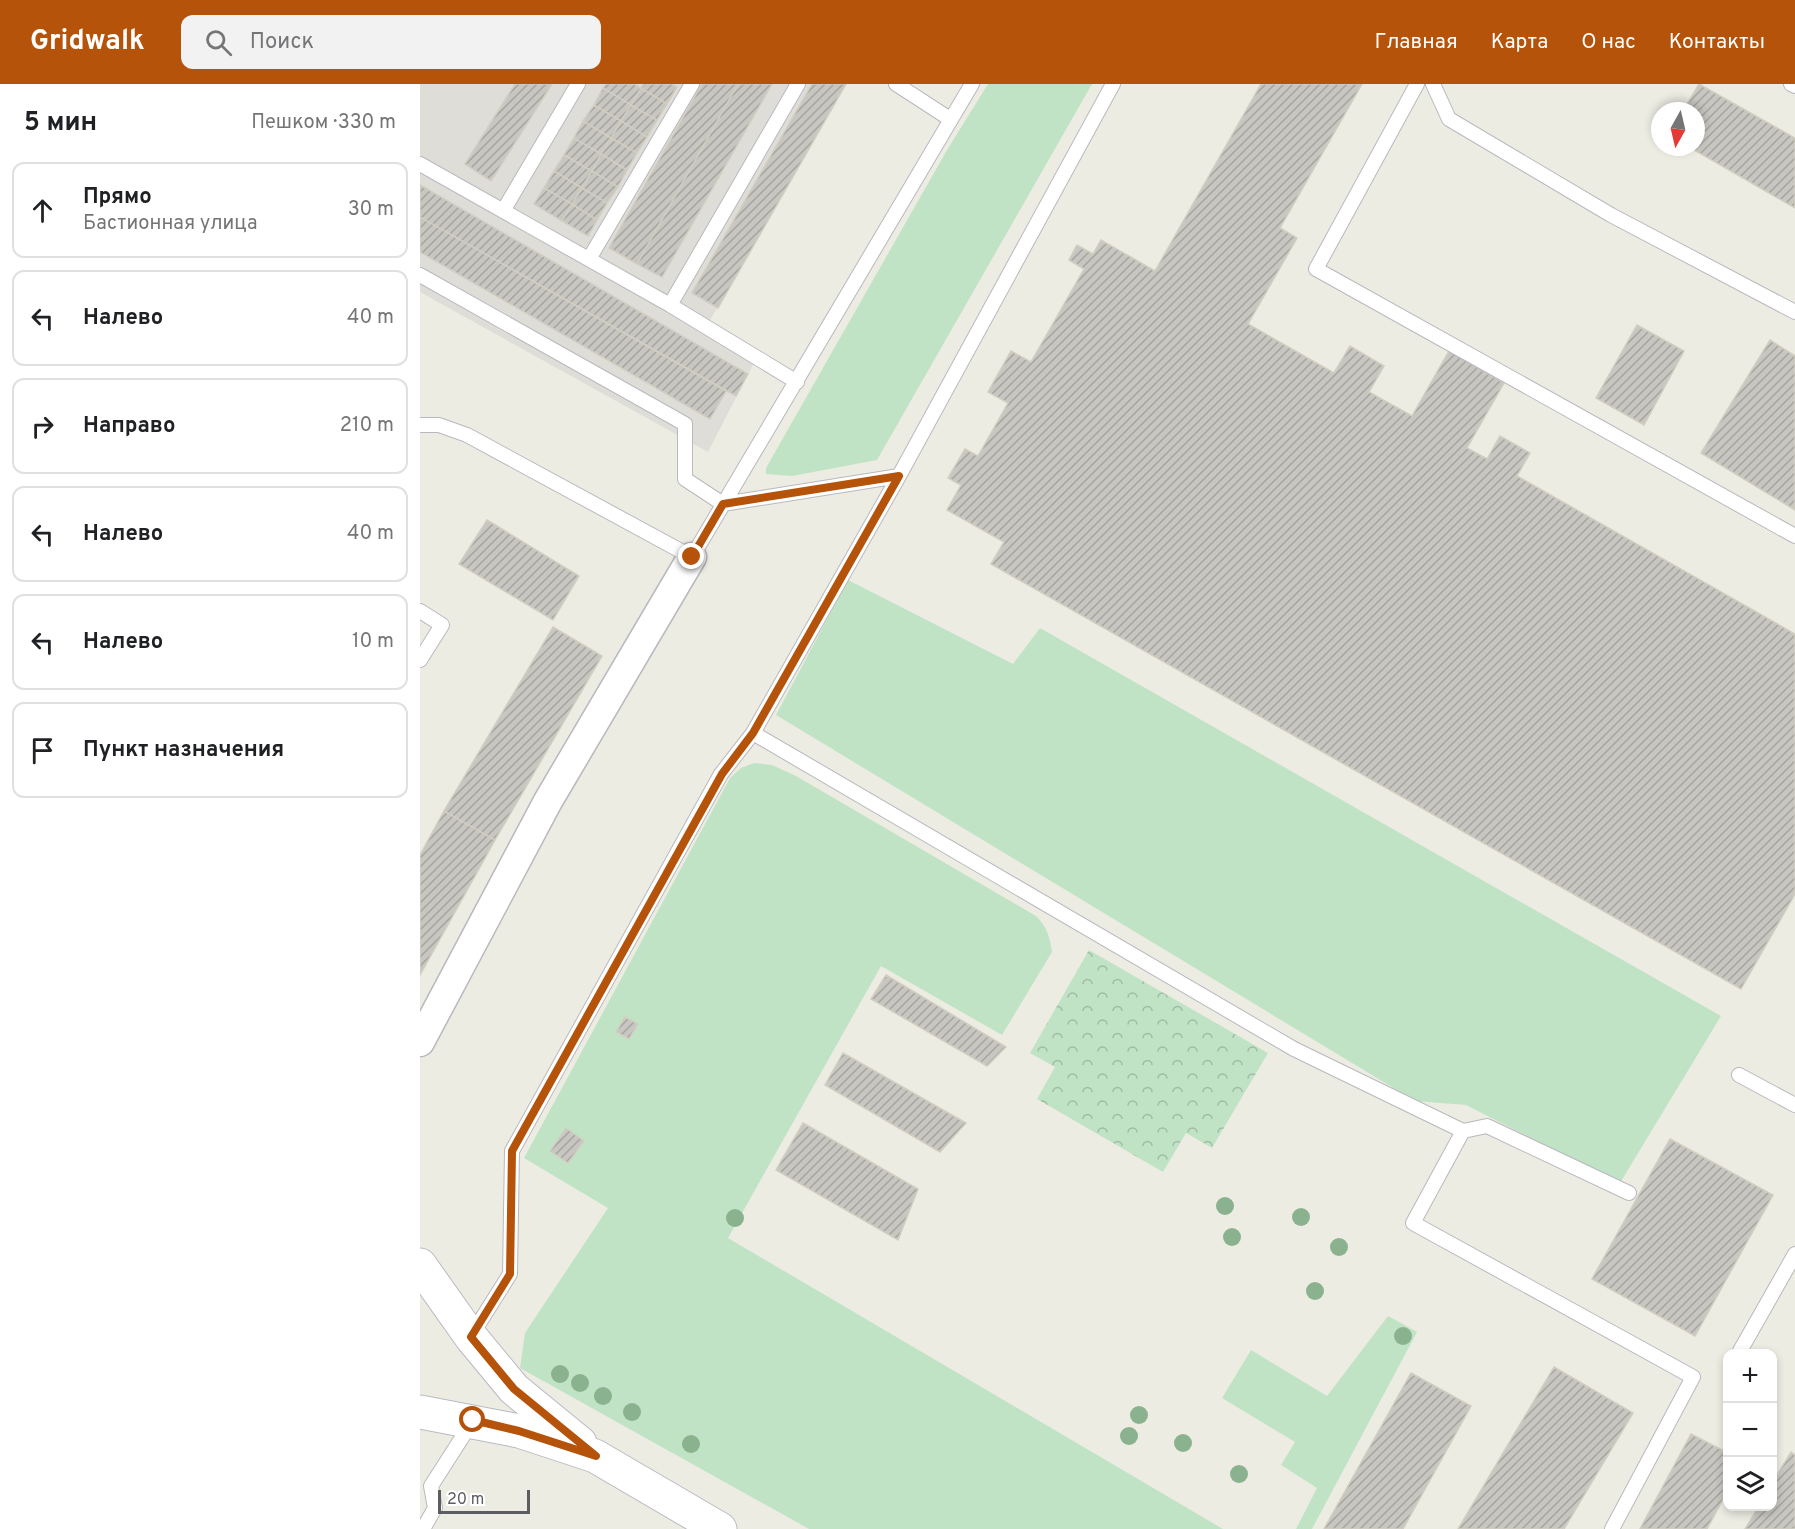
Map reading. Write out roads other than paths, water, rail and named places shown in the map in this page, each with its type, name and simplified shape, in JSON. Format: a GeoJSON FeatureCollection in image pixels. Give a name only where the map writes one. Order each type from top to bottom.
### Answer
{"type":"FeatureCollection","features":[{"type":"Feature","properties":{"kind":"street"},"geometry":{"type":"LineString","coordinates":[[420,1042],[548,801],[692,557]]}},
{"type":"Feature","properties":{"kind":"street"},"geometry":{"type":"LineString","coordinates":[[420,1265],[471,1337],[514,1389],[596,1456],[720,1529]]}},
{"type":"Feature","properties":{"kind":"street"},"geometry":{"type":"LineString","coordinates":[[420,1412],[473,1420],[519,1431],[596,1456]]}},
{"type":"Feature","properties":{"kind":"lane"},"geometry":{"type":"LineString","coordinates":[[503,211],[578,84]]}},
{"type":"Feature","properties":{"kind":"lane"},"geometry":{"type":"LineString","coordinates":[[589,260],[692,84]]}},
{"type":"Feature","properties":{"kind":"lane"},"geometry":{"type":"LineString","coordinates":[[670,305],[798,84]]}},
{"type":"Feature","properties":{"kind":"lane"},"geometry":{"type":"LineString","coordinates":[[896,84],[950,119]]}},
{"type":"Feature","properties":{"kind":"lane"},"geometry":{"type":"LineString","coordinates":[[420,425],[439,425],[467,435],[692,557],[972,84]]}},
{"type":"Feature","properties":{"kind":"lane"},"geometry":{"type":"LineString","coordinates":[[471,1337],[510,1274],[512,1151],[722,774],[753,733],[899,476],[1113,84]]}},
{"type":"Feature","properties":{"kind":"lane"},"geometry":{"type":"LineString","coordinates":[[1417,84],[1316,269],[1795,536]]}},
{"type":"Feature","properties":{"kind":"lane"},"geometry":{"type":"LineString","coordinates":[[1433,84],[1449,118],[1611,215],[1795,312]]}},
{"type":"Feature","properties":{"kind":"lane"},"geometry":{"type":"LineString","coordinates":[[1791,84],[1795,86]]}},
{"type":"Feature","properties":{"kind":"lane"},"geometry":{"type":"LineString","coordinates":[[420,164],[670,305],[796,382]]}},
{"type":"Feature","properties":{"kind":"lane"},"geometry":{"type":"LineString","coordinates":[[420,275],[685,424],[685,479],[723,504],[899,476]]}},
{"type":"Feature","properties":{"kind":"lane"},"geometry":{"type":"LineString","coordinates":[[420,611],[442,625],[420,660]]}},
{"type":"Feature","properties":{"kind":"lane"},"geometry":{"type":"LineString","coordinates":[[753,733],[1294,1049],[1462,1131],[1487,1126],[1629,1193]]}},
{"type":"Feature","properties":{"kind":"lane"},"geometry":{"type":"LineString","coordinates":[[1739,1076],[1795,1106]]}},
{"type":"Feature","properties":{"kind":"lane"},"geometry":{"type":"LineString","coordinates":[[1462,1131],[1413,1223],[1693,1377],[1612,1529]]}},
{"type":"Feature","properties":{"kind":"lane"},"geometry":{"type":"LineString","coordinates":[[1741,1349],[1795,1254]]}},
{"type":"Feature","properties":{"kind":"lane"},"geometry":{"type":"LineString","coordinates":[[423,1529],[435,1508],[426,1483],[473,1420]]}}]}
